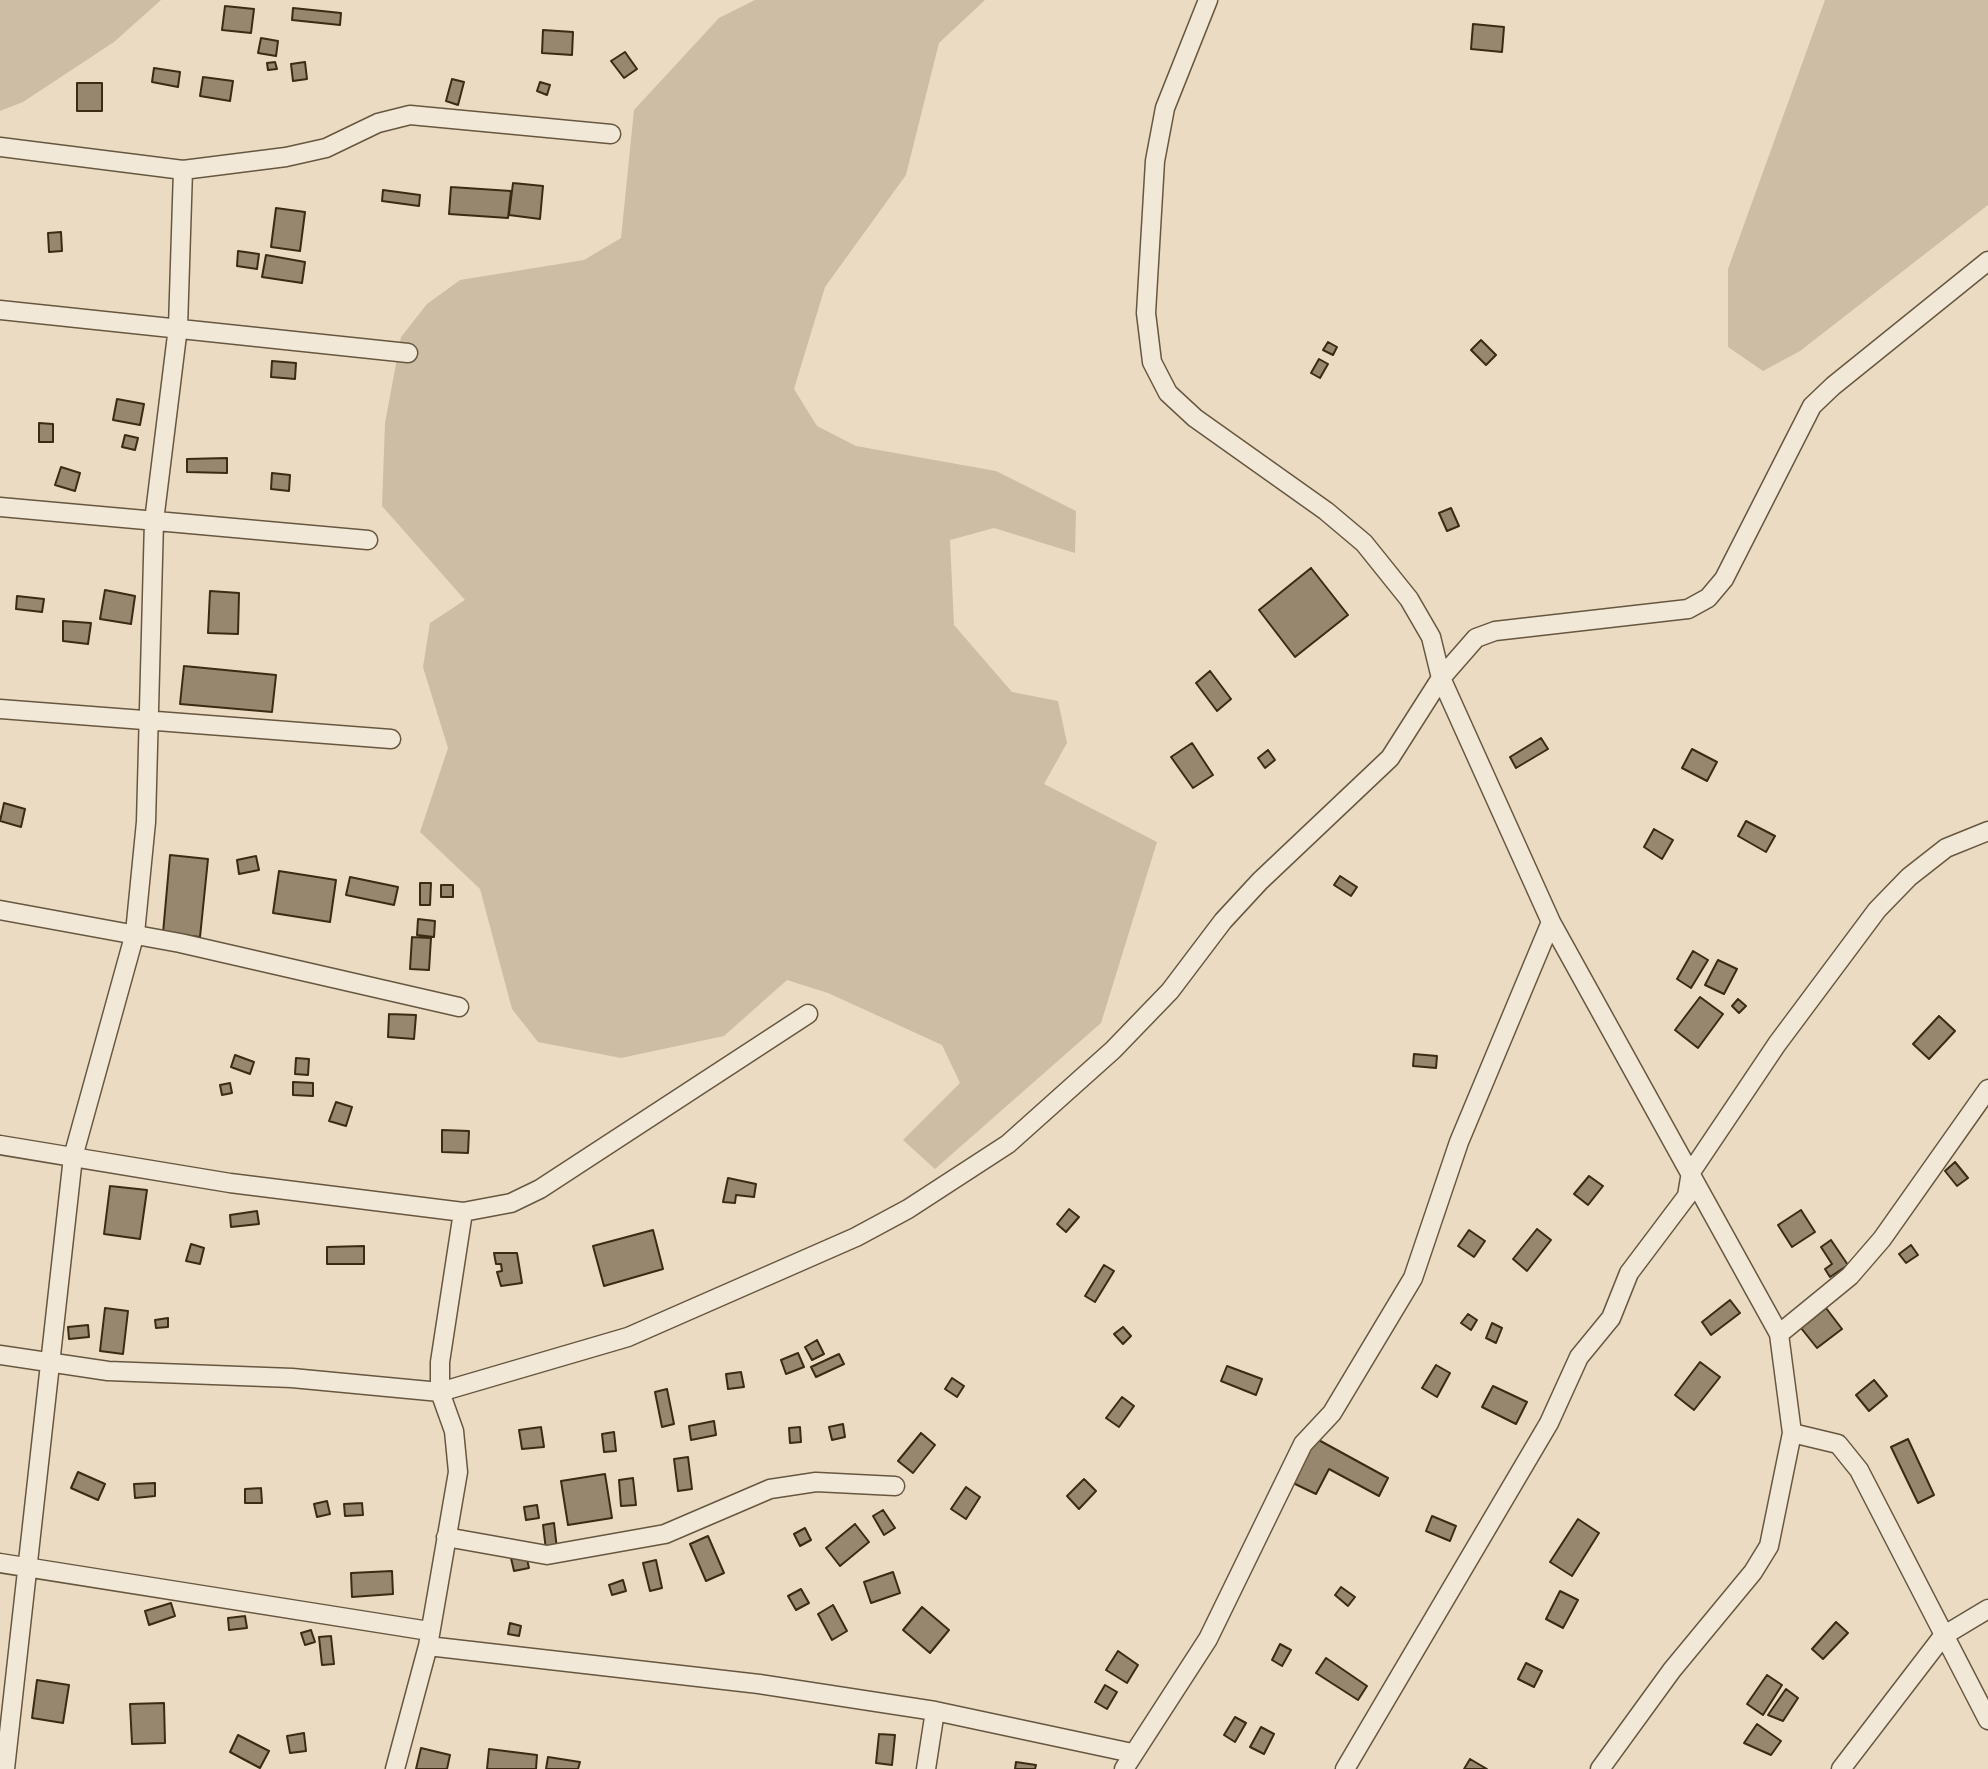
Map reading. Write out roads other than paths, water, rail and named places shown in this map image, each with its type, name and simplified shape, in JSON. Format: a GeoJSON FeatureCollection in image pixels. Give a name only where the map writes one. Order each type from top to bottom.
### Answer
{"type":"FeatureCollection","features":[{"type":"Feature","properties":{"kind":"street"},"geometry":{"type":"LineString","coordinates":[[1208,0],[1165,108],[1155,161],[1146,313],[1152,362],[1168,393],[1195,418],[1326,511],[1364,543],[1409,599],[1431,637],[1441,678],[1551,922],[1779,1334],[1792,1433],[1769,1546],[1753,1572],[1672,1670],[1600,1769]]}},
{"type":"Feature","properties":{"kind":"street"},"geometry":{"type":"LineString","coordinates":[[0,147],[183,170],[286,157],[326,148],[378,123],[410,115],[611,134]]}},
{"type":"Feature","properties":{"kind":"street"},"geometry":{"type":"LineString","coordinates":[[5,1769],[73,1157],[135,933],[146,822],[154,521],[178,327],[183,170]]}},
{"type":"Feature","properties":{"kind":"street"},"geometry":{"type":"LineString","coordinates":[[0,1355],[108,1371],[292,1378],[440,1392],[628,1337],[856,1237],[908,1209],[1008,1144],[1113,1050],[1170,991],[1223,921],[1260,881],[1390,758],[1441,678],[1476,638],[1495,631],[1688,609],[1708,598],[1724,579],[1812,406],[1988,261]]}},
{"type":"Feature","properties":{"kind":"street"},"geometry":{"type":"LineString","coordinates":[[0,310],[408,353]]}},
{"type":"Feature","properties":{"kind":"street"},"geometry":{"type":"LineString","coordinates":[[0,507],[368,540]]}},
{"type":"Feature","properties":{"kind":"street"},"geometry":{"type":"LineString","coordinates":[[0,709],[148,722],[281,728],[391,739]]}},
{"type":"Feature","properties":{"kind":"street"},"geometry":{"type":"LineString","coordinates":[[1345,1769],[1549,1423],[1579,1357],[1611,1318],[1629,1273],[1650,1240],[1687,1196],[1691,1172],[1777,1044],[1877,910],[1926,860],[1955,843],[1988,831]]}},
{"type":"Feature","properties":{"kind":"street"},"geometry":{"type":"LineString","coordinates":[[0,910],[135,933],[459,1007]]}},
{"type":"Feature","properties":{"kind":"street"},"geometry":{"type":"LineString","coordinates":[[0,1563],[429,1639],[935,1711],[1128,1761],[1208,1639],[1303,1444],[1332,1413],[1413,1278],[1459,1142],[1551,922]]}},
{"type":"Feature","properties":{"kind":"street"},"geometry":{"type":"LineString","coordinates":[[0,1145],[230,1183],[463,1212],[511,1203],[540,1189],[808,1014]]}},
{"type":"Feature","properties":{"kind":"street"},"geometry":{"type":"LineString","coordinates":[[1779,1334],[1850,1276],[1882,1239],[1988,1089]]}},
{"type":"Feature","properties":{"kind":"street"},"geometry":{"type":"LineString","coordinates":[[395,1769],[429,1639],[458,1472],[454,1431],[440,1392],[440,1362],[463,1212]]}},
{"type":"Feature","properties":{"kind":"street"},"geometry":{"type":"LineString","coordinates":[[1792,1433],[1828,1439],[1838,1444],[1854,1463],[1988,1720]]}},
{"type":"Feature","properties":{"kind":"street"},"geometry":{"type":"LineString","coordinates":[[446,1537],[547,1555],[665,1534],[770,1489],[816,1482],[895,1486]]}},
{"type":"Feature","properties":{"kind":"street"},"geometry":{"type":"LineString","coordinates":[[1841,1769],[1943,1636],[1988,1609]]}},
{"type":"Feature","properties":{"kind":"street"},"geometry":{"type":"LineString","coordinates":[[926,1769],[935,1711]]}}]}
